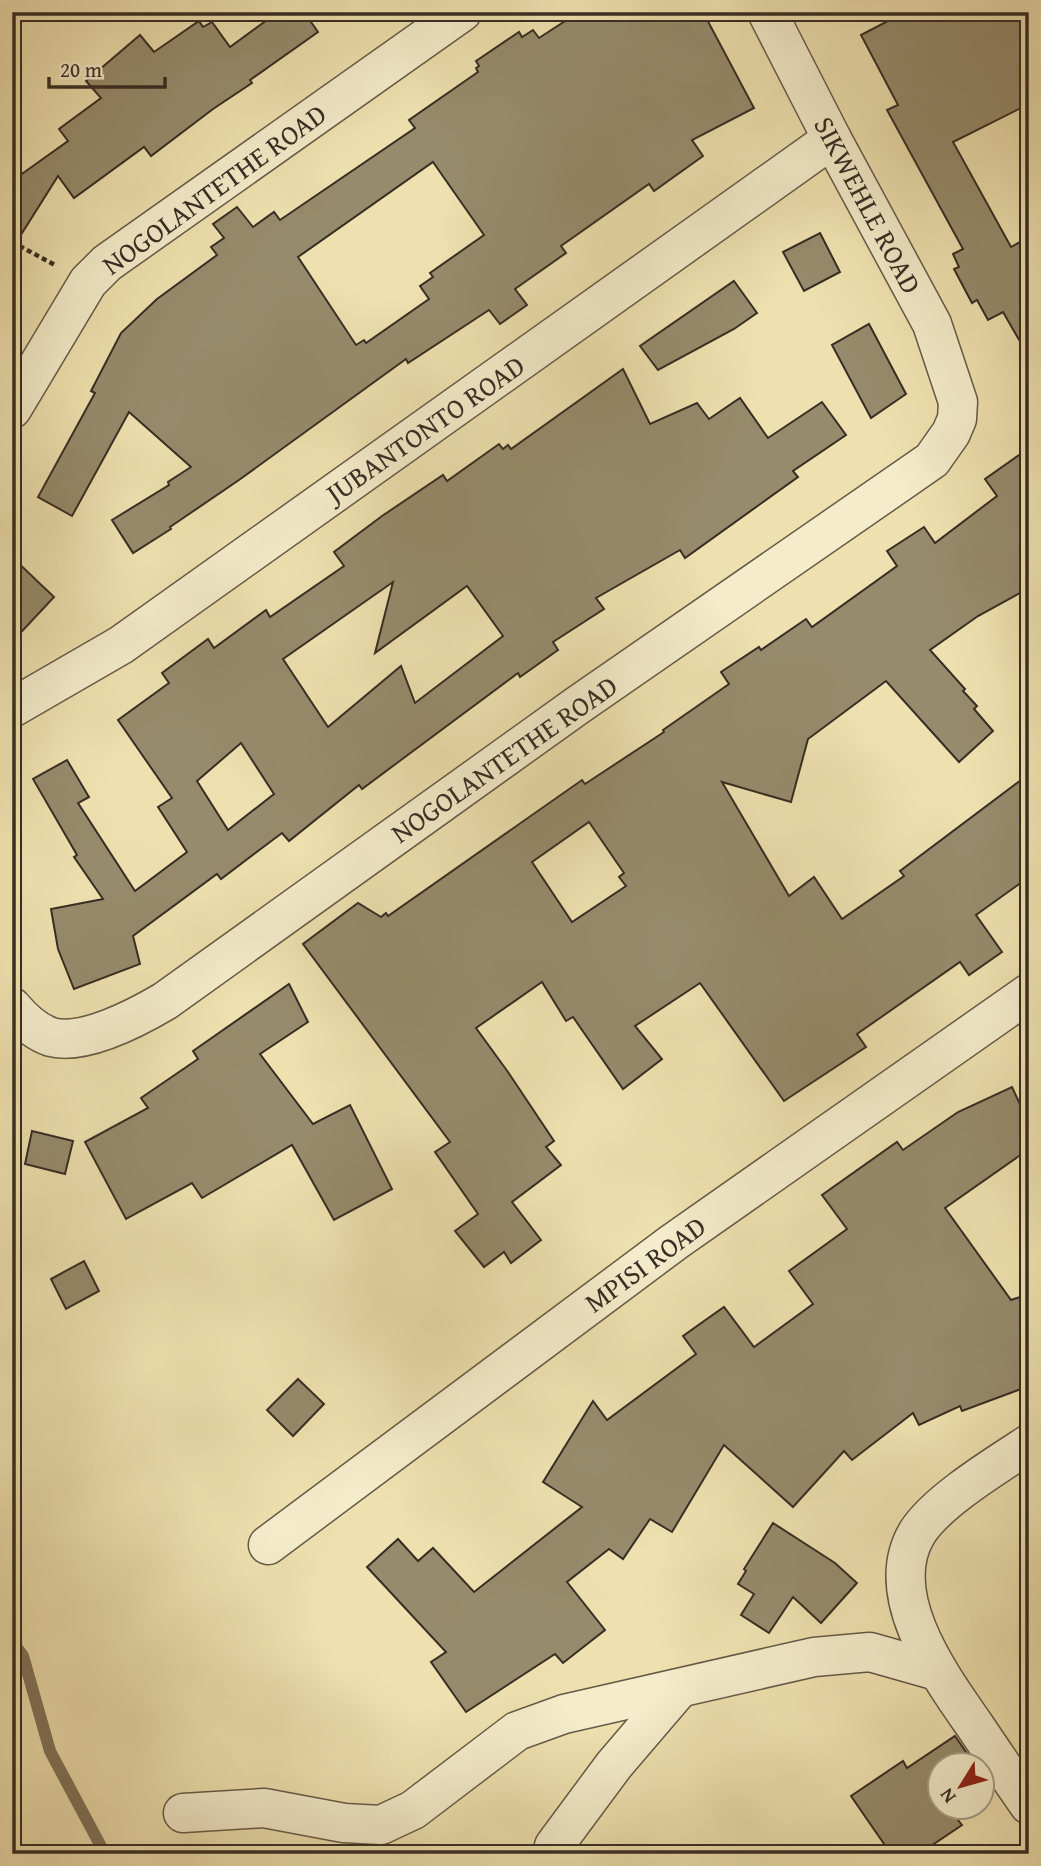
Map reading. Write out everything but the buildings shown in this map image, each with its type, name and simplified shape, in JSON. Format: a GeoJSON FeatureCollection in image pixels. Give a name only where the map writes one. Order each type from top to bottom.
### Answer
{"type":"FeatureCollection","features":[{"type":"Feature","properties":{"kind":"street","name":"NOGOLANTETHE ROAD"},"geometry":{"type":"LineString","coordinates":[[12,409],[88,282],[127,247],[462,12]]}},
{"type":"Feature","properties":{"kind":"street","name":"SIKWEHLE ROAD"},"geometry":{"type":"LineString","coordinates":[[767,12],[932,324],[958,402]]}},
{"type":"Feature","properties":{"kind":"street","name":"JUBANTONTO ROAD"},"geometry":{"type":"LineString","coordinates":[[12,708],[121,645],[832,139]]}},
{"type":"Feature","properties":{"kind":"street","name":"NOGOLANTETHE ROAD"},"geometry":{"type":"LineString","coordinates":[[12,1007],[26,1023],[52,1037],[80,1037],[137,1018],[165,1002],[578,705],[932,460],[951,433],[957,419],[958,402]]}},
{"type":"Feature","properties":{"kind":"street","name":"MPISI ROAD"},"geometry":{"type":"LineString","coordinates":[[268,1545],[674,1242],[1029,993]]}},
{"type":"Feature","properties":{"kind":"street"},"geometry":{"type":"LineString","coordinates":[[1029,1444],[930,1516],[916,1534],[906,1577],[910,1607],[920,1639],[937,1671],[1029,1805]]}},
{"type":"Feature","properties":{"kind":"street"},"geometry":{"type":"LineString","coordinates":[[183,1813],[264,1808],[344,1822],[381,1825],[413,1810],[517,1731],[564,1714],[814,1657],[870,1652],[937,1671]]}},
{"type":"Feature","properties":{"kind":"street"},"geometry":{"type":"LineString","coordinates":[[552,1854],[554,1846],[614,1765],[679,1689]]}},
{"type":"Feature","properties":{"kind":"path"},"geometry":{"type":"LineString","coordinates":[[12,242],[88,282]]}},
{"type":"Feature","properties":{"kind":"waterway"},"geometry":{"type":"LineString","coordinates":[[12,1641],[23,1656],[50,1751],[105,1854]]}}]}
